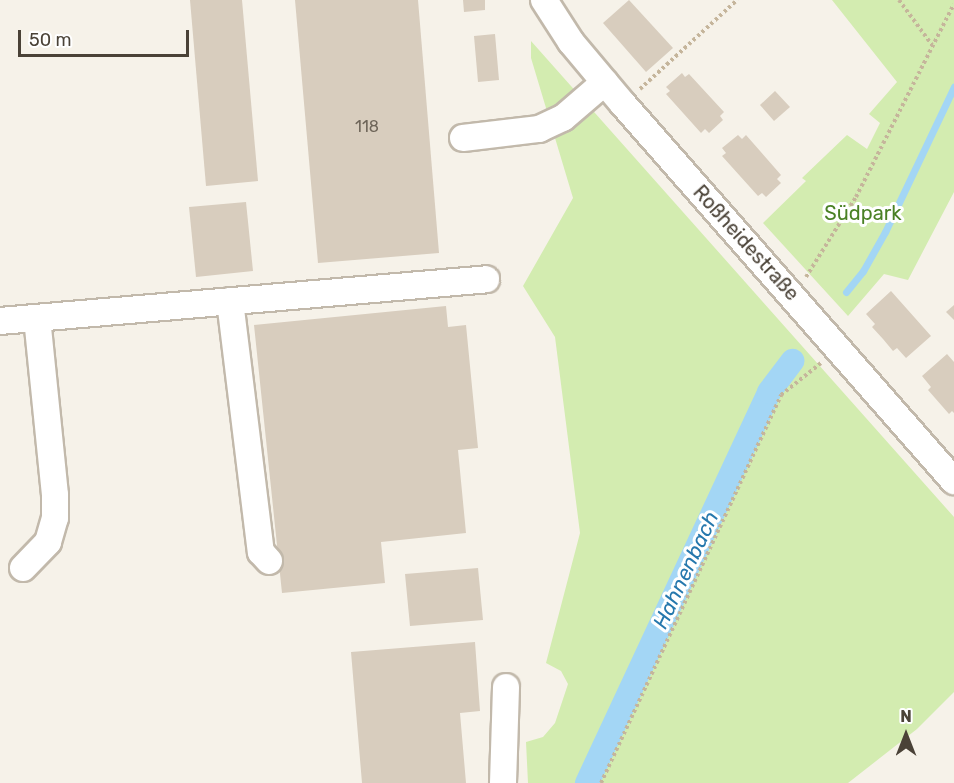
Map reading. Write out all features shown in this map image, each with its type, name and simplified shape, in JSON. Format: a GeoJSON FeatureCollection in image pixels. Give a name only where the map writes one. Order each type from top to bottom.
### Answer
{"type":"FeatureCollection","features":[{"type":"Feature","properties":{"kind":"street","name":"Roßheidestraße"},"geometry":{"type":"LineString","coordinates":[[544,0],[571,42],[604,82],[954,481]]}},
{"type":"Feature","properties":{"kind":"street"},"geometry":{"type":"LineString","coordinates":[[463,138],[539,129],[563,118],[604,82]]}},
{"type":"Feature","properties":{"kind":"street"},"geometry":{"type":"LineString","coordinates":[[0,321],[486,279]]}},
{"type":"Feature","properties":{"kind":"street"},"geometry":{"type":"LineString","coordinates":[[230,301],[261,552],[269,561]]}},
{"type":"Feature","properties":{"kind":"street"},"geometry":{"type":"LineString","coordinates":[[23,568],[48,542],[55,518],[55,495],[37,318]]}},
{"type":"Feature","properties":{"kind":"street"},"geometry":{"type":"LineString","coordinates":[[503,783],[506,687]]}},
{"type":"Feature","properties":{"kind":"path"},"geometry":{"type":"LineString","coordinates":[[623,104],[737,0]]}},
{"type":"Feature","properties":{"kind":"path"},"geometry":{"type":"LineString","coordinates":[[899,0],[932,45]]}},
{"type":"Feature","properties":{"kind":"path"},"geometry":{"type":"LineString","coordinates":[[806,277],[856,198],[896,123],[932,45],[954,4]]}},
{"type":"Feature","properties":{"kind":"path"},"geometry":{"type":"LineString","coordinates":[[600,783],[780,395],[807,376]]}},
{"type":"Feature","properties":{"kind":"green space","name":"Südpark"},"geometry":{"type":"Polygon","coordinates":[[[832,0],[954,0],[954,192],[908,280],[884,274],[848,316],[763,223],[806,181],[802,178],[847,135],[867,149],[880,123],[869,114],[897,82],[832,0]]]}},
{"type":"Feature","properties":{"kind":"green space"},"geometry":{"type":"Polygon","coordinates":[[[531,41],[954,517],[954,692],[917,729],[848,783],[528,783],[526,742],[543,737],[555,723],[568,684],[561,671],[546,663],[580,533],[555,337],[523,286],[573,198],[531,58],[531,41]]]}},
{"type":"Feature","properties":{"kind":"building"},"geometry":{"type":"Polygon","coordinates":[[[190,0],[242,0],[258,181],[206,186],[190,0]]]}},
{"type":"Feature","properties":{"kind":"building"},"geometry":{"type":"Polygon","coordinates":[[[295,0],[418,0],[439,253],[318,263],[295,0]]]}},
{"type":"Feature","properties":{"kind":"building"},"geometry":{"type":"Polygon","coordinates":[[[463,0],[485,0],[485,10],[464,12],[463,0]]]}},
{"type":"Feature","properties":{"kind":"building"},"geometry":{"type":"Polygon","coordinates":[[[629,0],[673,48],[646,72],[603,23],[629,0]]]}},
{"type":"Feature","properties":{"kind":"building"},"geometry":{"type":"Polygon","coordinates":[[[495,34],[499,80],[478,82],[474,36],[495,34]]]}},
{"type":"Feature","properties":{"kind":"building"},"geometry":{"type":"Polygon","coordinates":[[[682,73],[685,77],[689,74],[724,112],[720,116],[723,120],[709,133],[705,129],[701,133],[666,94],[670,91],[666,87],[682,73]]]}},
{"type":"Feature","properties":{"kind":"building"},"geometry":{"type":"Polygon","coordinates":[[[775,91],[790,107],[774,121],[760,105],[775,91]]]}},
{"type":"Feature","properties":{"kind":"building"},"geometry":{"type":"Polygon","coordinates":[[[738,135],[742,139],[746,135],[781,175],[777,179],[781,183],[766,197],[762,193],[758,196],[722,156],[726,153],[722,148],[738,135]]]}},
{"type":"Feature","properties":{"kind":"building"},"geometry":{"type":"Polygon","coordinates":[[[246,202],[253,271],[196,277],[189,207],[246,202]]]}},
{"type":"Feature","properties":{"kind":"building"},"geometry":{"type":"Polygon","coordinates":[[[891,291],[931,336],[906,358],[897,348],[893,351],[872,327],[875,324],[866,314],[891,291]]]}},
{"type":"Feature","properties":{"kind":"building"},"geometry":{"type":"Polygon","coordinates":[[[954,305],[954,320],[946,312],[954,305]]]}},
{"type":"Feature","properties":{"kind":"building"},"geometry":{"type":"Polygon","coordinates":[[[446,306],[448,327],[466,325],[478,448],[458,450],[466,533],[381,542],[385,583],[282,593],[254,325],[446,306]]]}},
{"type":"Feature","properties":{"kind":"building"},"geometry":{"type":"Polygon","coordinates":[[[947,354],[954,362],[954,413],[952,411],[949,414],[928,390],[931,387],[922,376],[947,354]]]}},
{"type":"Feature","properties":{"kind":"building"},"geometry":{"type":"Polygon","coordinates":[[[478,568],[483,620],[410,626],[405,574],[478,568]]]}},
{"type":"Feature","properties":{"kind":"building"},"geometry":{"type":"Polygon","coordinates":[[[475,642],[480,711],[460,713],[466,783],[362,783],[351,652],[475,642]]]}},
{"type":"Feature","properties":{"kind":"waterway","name":"Hahnenbach"},"geometry":{"type":"LineString","coordinates":[[846,292],[863,271],[885,232],[954,87]]}},
{"type":"Feature","properties":{"kind":"waterway","name":"Hahnenbach"},"geometry":{"type":"LineString","coordinates":[[587,783],[769,392],[792,361]]}}]}
